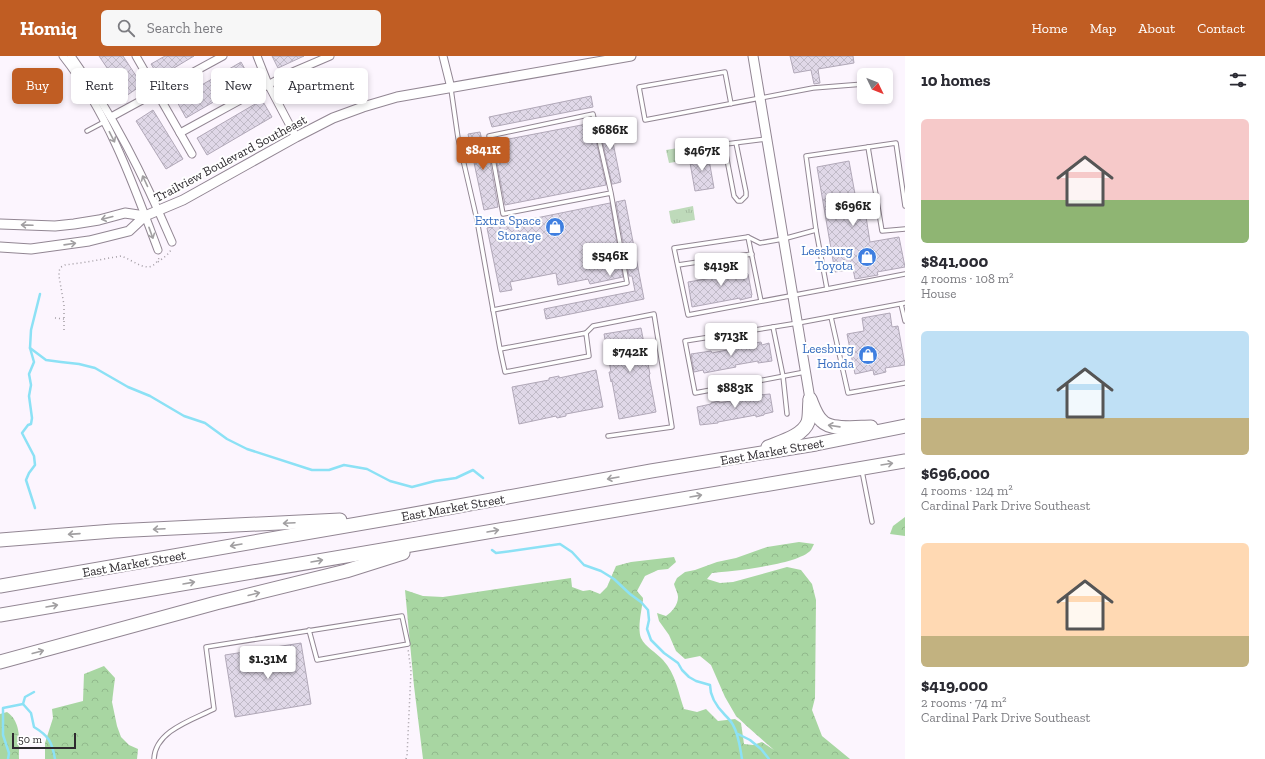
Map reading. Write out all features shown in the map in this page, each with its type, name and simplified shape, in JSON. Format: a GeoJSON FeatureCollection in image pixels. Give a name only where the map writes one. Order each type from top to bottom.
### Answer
{"type":"FeatureCollection","features":[{"type":"Feature","properties":{"kind":"highway"},"geometry":{"type":"LineString","coordinates":[[810,399],[820,419],[830,426],[903,426]]}},
{"type":"Feature","properties":{"kind":"highway"},"geometry":{"type":"LineString","coordinates":[[750,455],[800,432],[808,423],[810,399]]}},
{"type":"Feature","properties":{"kind":"highway","name":"East Market Street"},"geometry":{"type":"LineString","coordinates":[[0,586],[398,517],[651,471],[816,444],[903,426]]}},
{"type":"Feature","properties":{"kind":"highway"},"geometry":{"type":"LineString","coordinates":[[0,615],[905,461]]}},
{"type":"Feature","properties":{"kind":"highway"},"geometry":{"type":"LineString","coordinates":[[0,540],[113,531],[398,517]]}},
{"type":"Feature","properties":{"kind":"highway"},"geometry":{"type":"LineString","coordinates":[[0,662],[346,571],[455,537]]}},
{"type":"Feature","properties":{"kind":"street"},"geometry":{"type":"LineString","coordinates":[[63,56],[82,83],[104,122],[129,174],[158,250]]}},
{"type":"Feature","properties":{"kind":"street"},"geometry":{"type":"LineString","coordinates":[[71,56],[111,117],[139,169],[172,242]]}},
{"type":"Feature","properties":{"kind":"street"},"geometry":{"type":"LineString","coordinates":[[201,68],[223,56]]}},
{"type":"Feature","properties":{"kind":"street"},"geometry":{"type":"LineString","coordinates":[[256,56],[268,84],[296,137]]}},
{"type":"Feature","properties":{"kind":"street"},"geometry":{"type":"LineString","coordinates":[[180,133],[268,84],[330,56]]}},
{"type":"Feature","properties":{"kind":"street"},"geometry":{"type":"LineString","coordinates":[[443,56],[451,88]]}},
{"type":"Feature","properties":{"kind":"street","name":"Trailview Boulevard Southeast"},"geometry":{"type":"LineString","coordinates":[[0,246],[31,249],[89,241],[129,230],[145,216],[183,200],[296,137],[333,118],[363,106],[397,97],[617,57],[631,56]]}},
{"type":"Feature","properties":{"kind":"street"},"geometry":{"type":"LineString","coordinates":[[753,56],[810,399]]}},
{"type":"Feature","properties":{"kind":"street"},"geometry":{"type":"LineString","coordinates":[[138,57],[144,68]]}},
{"type":"Feature","properties":{"kind":"street"},"geometry":{"type":"LineString","coordinates":[[111,117],[136,104]]}},
{"type":"Feature","properties":{"kind":"street"},"geometry":{"type":"LineString","coordinates":[[164,104],[192,154]]}},
{"type":"Feature","properties":{"kind":"street","name":"Trailview Boulevard Southeast"},"geometry":{"type":"LineString","coordinates":[[0,224],[55,226],[99,220],[125,213],[145,216]]}},
{"type":"Feature","properties":{"kind":"lane"},"geometry":{"type":"LineString","coordinates":[[731,104],[725,72],[639,87],[645,120],[760,99],[813,88],[857,85]]}},
{"type":"Feature","properties":{"kind":"lane"},"geometry":{"type":"LineString","coordinates":[[451,88],[458,138],[476,220],[505,372],[588,356],[586,333]]}},
{"type":"Feature","properties":{"kind":"lane"},"geometry":{"type":"LineString","coordinates":[[493,310],[627,283],[611,193],[594,114],[489,136],[503,214],[611,193]]}},
{"type":"Feature","properties":{"kind":"lane"},"geometry":{"type":"LineString","coordinates":[[87,131],[104,122]]}},
{"type":"Feature","properties":{"kind":"lane"},"geometry":{"type":"LineString","coordinates":[[702,147],[767,139]]}},
{"type":"Feature","properties":{"kind":"lane"},"geometry":{"type":"LineString","coordinates":[[724,144],[734,196],[738,201],[741,201],[746,196],[746,192],[736,143]]}},
{"type":"Feature","properties":{"kind":"lane"},"geometry":{"type":"LineString","coordinates":[[827,289],[816,230],[806,156],[896,143],[905,206]]}},
{"type":"Feature","properties":{"kind":"lane"},"geometry":{"type":"LineString","coordinates":[[868,147],[882,231],[905,229]]}},
{"type":"Feature","properties":{"kind":"lane"},"geometry":{"type":"LineString","coordinates":[[816,230],[760,242],[748,238],[674,248],[688,315],[905,274]]}},
{"type":"Feature","properties":{"kind":"lane"},"geometry":{"type":"LineString","coordinates":[[748,238],[761,301]]}},
{"type":"Feature","properties":{"kind":"lane"},"geometry":{"type":"LineString","coordinates":[[678,265],[752,254]]}},
{"type":"Feature","properties":{"kind":"lane"},"geometry":{"type":"LineString","coordinates":[[806,372],[695,393],[685,341],[798,323],[903,303],[905,321]]}},
{"type":"Feature","properties":{"kind":"lane"},"geometry":{"type":"LineString","coordinates":[[500,349],[586,333],[593,326],[654,314],[672,428],[608,436]]}},
{"type":"Feature","properties":{"kind":"lane"},"geometry":{"type":"LineString","coordinates":[[831,317],[848,393],[905,383]]}},
{"type":"Feature","properties":{"kind":"lane"},"geometry":{"type":"LineString","coordinates":[[774,327],[788,414]]}},
{"type":"Feature","properties":{"kind":"lane"},"geometry":{"type":"LineString","coordinates":[[861,468],[872,522]]}},
{"type":"Feature","properties":{"kind":"lane"},"geometry":{"type":"LineString","coordinates":[[154,759],[154,754],[159,742],[170,731],[214,709],[206,646],[309,630],[402,616],[408,644],[317,660],[309,630]]}},
{"type":"Feature","properties":{"kind":"path"},"geometry":{"type":"LineString","coordinates":[[64,330],[63,297],[59,276],[60,268],[63,265],[121,256],[138,265],[148,267],[156,263],[170,252],[172,242]]}},
{"type":"Feature","properties":{"kind":"path"},"geometry":{"type":"LineString","coordinates":[[156,263],[159,259],[158,250]]}},
{"type":"Feature","properties":{"kind":"path"},"geometry":{"type":"LineString","coordinates":[[55,318],[64,319]]}},
{"type":"Feature","properties":{"kind":"path"},"geometry":{"type":"LineString","coordinates":[[406,759],[408,756],[410,671],[408,644]]}},
{"type":"Feature","properties":{"kind":"green space"},"geometry":{"type":"Polygon","coordinates":[[[678,148],[681,161],[669,163],[666,150],[678,148]]]}},
{"type":"Feature","properties":{"kind":"green space"},"geometry":{"type":"Polygon","coordinates":[[[693,206],[695,220],[673,224],[671,222],[669,211],[693,206]]]}},
{"type":"Feature","properties":{"kind":"green space"},"geometry":{"type":"Polygon","coordinates":[[[905,517],[905,536],[890,534],[893,526],[905,517]]]}},
{"type":"Feature","properties":{"kind":"green space"},"geometry":{"type":"Polygon","coordinates":[[[799,542],[814,544],[811,550],[793,560],[734,571],[712,573],[707,579],[720,583],[733,582],[787,567],[801,570],[812,584],[816,600],[815,698],[812,710],[822,736],[850,759],[423,759],[414,686],[405,590],[423,596],[443,597],[571,578],[572,587],[583,591],[590,590],[600,594],[607,587],[616,566],[631,562],[674,557],[676,562],[668,569],[658,570],[645,576],[637,591],[643,598],[640,624],[641,638],[645,644],[663,660],[671,671],[684,709],[697,712],[706,709],[718,721],[735,719],[741,723],[744,744],[753,745],[762,742],[774,750],[736,716],[725,697],[711,665],[700,656],[685,659],[676,651],[669,635],[659,621],[657,613],[666,616],[674,608],[677,603],[678,594],[674,584],[677,578],[685,572],[736,558],[767,547],[799,542]]]}},
{"type":"Feature","properties":{"kind":"green space"},"geometry":{"type":"Polygon","coordinates":[[[104,666],[115,678],[112,702],[117,726],[121,737],[129,745],[138,749],[137,759],[45,759],[45,743],[53,718],[52,709],[83,701],[84,674],[104,666]]]}},
{"type":"Feature","properties":{"kind":"green space"},"geometry":{"type":"Polygon","coordinates":[[[7,712],[15,721],[19,733],[19,759],[0,759],[0,714],[7,712]]]}},
{"type":"Feature","properties":{"kind":"building"},"geometry":{"type":"Polygon","coordinates":[[[99,56],[123,56],[136,76],[136,89],[128,95],[128,68],[107,68],[99,56]]]}},
{"type":"Feature","properties":{"kind":"building"},"geometry":{"type":"Polygon","coordinates":[[[165,56],[194,56],[174,68],[153,68],[151,64],[165,56]]]}},
{"type":"Feature","properties":{"kind":"building"},"geometry":{"type":"Polygon","coordinates":[[[272,56],[304,56],[278,68],[272,56]]]}},
{"type":"Feature","properties":{"kind":"building"},"geometry":{"type":"Polygon","coordinates":[[[790,56],[853,56],[854,63],[818,69],[820,83],[814,84],[811,70],[794,73],[790,56]]]}},
{"type":"Feature","properties":{"kind":"building"},"geometry":{"type":"Polygon","coordinates":[[[241,62],[244,68],[231,68],[241,62]]]}},
{"type":"Feature","properties":{"kind":"building"},"geometry":{"type":"Polygon","coordinates":[[[211,80],[211,103],[186,118],[178,104],[203,104],[203,84],[211,80]]]}},
{"type":"Feature","properties":{"kind":"building"},"geometry":{"type":"Polygon","coordinates":[[[591,96],[593,107],[492,127],[489,117],[591,96]]]}},
{"type":"Feature","properties":{"kind":"building"},"geometry":{"type":"Polygon","coordinates":[[[255,104],[264,104],[272,117],[207,155],[197,138],[255,104]]]}},
{"type":"Feature","properties":{"kind":"building"},"geometry":{"type":"Polygon","coordinates":[[[153,110],[183,159],[166,169],[136,121],[153,110]]]}},
{"type":"Feature","properties":{"kind":"building"},"geometry":{"type":"Polygon","coordinates":[[[608,118],[621,182],[613,184],[598,122],[608,118]]]}},
{"type":"Feature","properties":{"kind":"building"},"geometry":{"type":"Polygon","coordinates":[[[592,123],[606,185],[505,205],[493,142],[592,123]]]}},
{"type":"Feature","properties":{"kind":"building"},"geometry":{"type":"Polygon","coordinates":[[[480,132],[483,144],[487,144],[498,207],[484,210],[468,134],[480,132]]]}},
{"type":"Feature","properties":{"kind":"building"},"geometry":{"type":"Polygon","coordinates":[[[708,154],[714,188],[695,191],[689,157],[708,154]]]}},
{"type":"Feature","properties":{"kind":"building"},"geometry":{"type":"Polygon","coordinates":[[[849,161],[857,205],[864,204],[870,242],[899,237],[905,267],[877,272],[878,275],[855,279],[853,269],[835,272],[817,167],[849,161]]]}},
{"type":"Feature","properties":{"kind":"building"},"geometry":{"type":"Polygon","coordinates":[[[625,200],[644,299],[546,319],[544,309],[635,291],[632,276],[629,276],[616,202],[625,200]]]}},
{"type":"Feature","properties":{"kind":"building"},"geometry":{"type":"Polygon","coordinates":[[[610,203],[623,277],[590,284],[588,279],[558,285],[556,273],[510,282],[512,290],[500,292],[487,228],[610,203]]]}},
{"type":"Feature","properties":{"kind":"building"},"geometry":{"type":"Polygon","coordinates":[[[734,264],[736,275],[748,274],[752,297],[692,307],[688,282],[718,277],[717,267],[734,264]]]}},
{"type":"Feature","properties":{"kind":"building"},"geometry":{"type":"Polygon","coordinates":[[[890,313],[892,327],[898,326],[905,365],[885,368],[886,372],[874,375],[873,370],[855,374],[847,334],[864,331],[862,318],[890,313]]]}},
{"type":"Feature","properties":{"kind":"building"},"geometry":{"type":"Polygon","coordinates":[[[641,328],[656,412],[619,419],[609,372],[611,372],[604,334],[641,328]]]}},
{"type":"Feature","properties":{"kind":"building"},"geometry":{"type":"Polygon","coordinates":[[[761,342],[762,345],[769,343],[772,361],[758,363],[758,361],[735,365],[736,367],[704,373],[703,370],[694,372],[691,354],[711,351],[712,353],[727,350],[726,348],[761,342]]]}},
{"type":"Feature","properties":{"kind":"building"},"geometry":{"type":"Polygon","coordinates":[[[596,370],[603,407],[566,414],[566,416],[557,418],[556,416],[519,424],[512,387],[549,380],[549,378],[559,376],[559,378],[596,370]]]}},
{"type":"Feature","properties":{"kind":"building"},"geometry":{"type":"Polygon","coordinates":[[[770,394],[773,412],[756,417],[756,415],[700,425],[697,407],[719,401],[719,403],[748,398],[748,396],[770,394]]]}},
{"type":"Feature","properties":{"kind":"building"},"geometry":{"type":"Polygon","coordinates":[[[301,643],[311,704],[235,717],[225,655],[301,643]]]}},
{"type":"Feature","properties":{"kind":"waterway"},"geometry":{"type":"LineString","coordinates":[[35,508],[26,480],[35,465],[34,456],[22,433],[28,425],[31,424],[32,418],[29,396],[31,385],[29,374],[34,362],[30,348],[31,330],[40,294]]}},
{"type":"Feature","properties":{"kind":"waterway"},"geometry":{"type":"LineString","coordinates":[[30,348],[46,360],[79,364],[95,368],[128,387],[150,396],[184,416],[205,423],[227,439],[247,449],[312,470],[329,470],[344,465],[367,469],[390,481],[412,487],[435,481],[456,478],[473,470],[483,478]]}},
{"type":"Feature","properties":{"kind":"waterway"},"geometry":{"type":"LineString","coordinates":[[492,550],[496,553],[560,544],[572,552],[584,565],[601,571],[614,579],[648,610],[649,620],[647,629],[651,640],[664,653],[678,663],[689,677],[696,681],[710,685],[714,701],[730,721],[737,733],[742,759]]}},
{"type":"Feature","properties":{"kind":"waterway"},"geometry":{"type":"LineString","coordinates":[[8,759],[9,753],[3,735],[3,708],[23,704],[25,697],[34,692]]}},
{"type":"Feature","properties":{"kind":"waterway"},"geometry":{"type":"LineString","coordinates":[[23,704],[31,713],[34,727],[43,733],[49,740],[53,748],[55,759]]}},
{"type":"Feature","properties":{"kind":"waterway"},"geometry":{"type":"LineString","coordinates":[[738,734],[750,740],[761,749],[769,759]]}},
{"type":"Feature","properties":{"kind":"place","name":"Extra Space Storage"},"geometry":{"type":"Point","coordinates":[555,227]}},
{"type":"Feature","properties":{"kind":"place","name":"Leesburg Toyota"},"geometry":{"type":"Point","coordinates":[867,257]}},
{"type":"Feature","properties":{"kind":"place","name":"Leesburg Honda"},"geometry":{"type":"Point","coordinates":[868,355]}}]}
